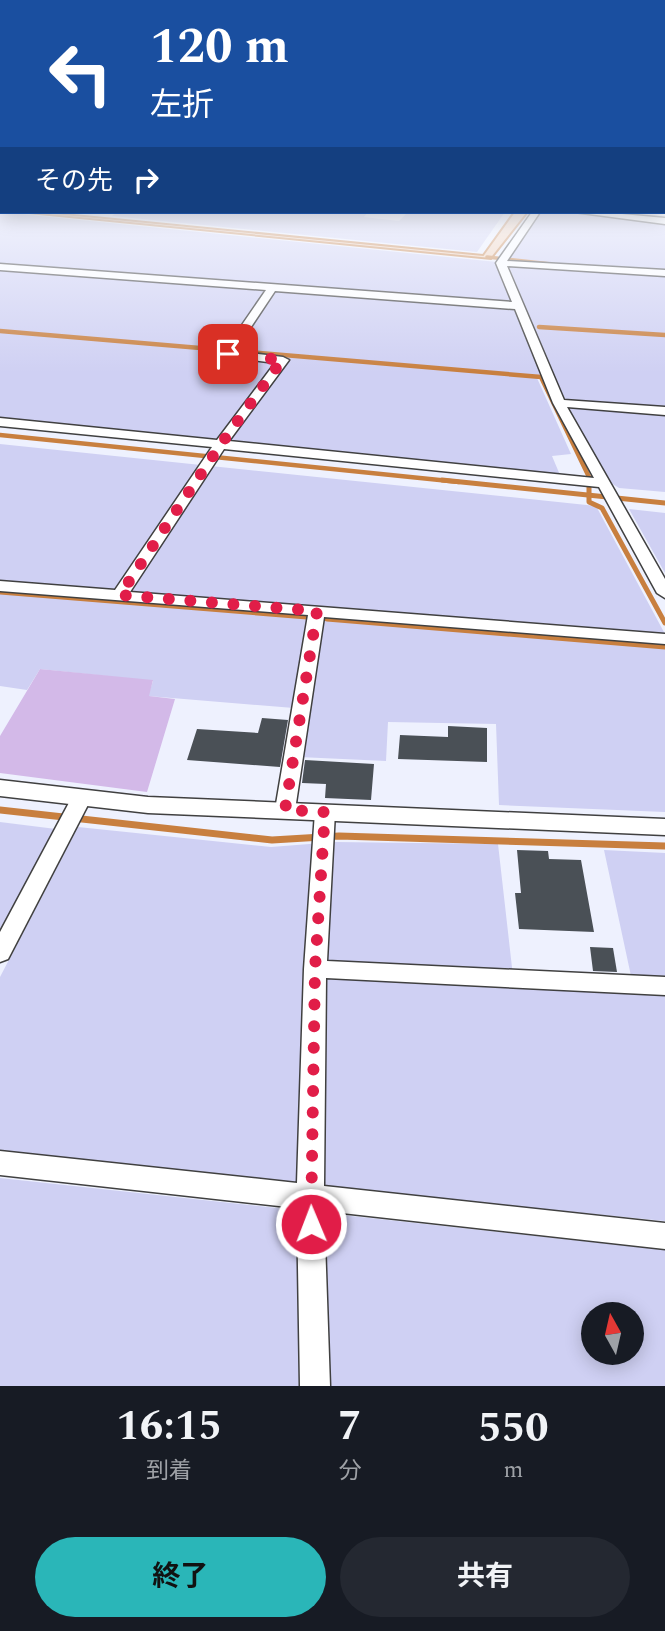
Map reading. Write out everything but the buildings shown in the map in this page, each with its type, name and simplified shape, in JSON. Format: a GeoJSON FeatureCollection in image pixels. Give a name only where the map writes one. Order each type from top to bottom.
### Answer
{"type":"FeatureCollection","features":[{"type":"Feature","properties":{"kind":"street"},"geometry":{"type":"LineString","coordinates":[[502,261],[514,244]]}},
{"type":"Feature","properties":{"kind":"street"},"geometry":{"type":"LineString","coordinates":[[502,261],[665,273]]}},
{"type":"Feature","properties":{"kind":"street"},"geometry":{"type":"LineString","coordinates":[[502,261],[559,403],[665,593]]}},
{"type":"Feature","properties":{"kind":"street"},"geometry":{"type":"LineString","coordinates":[[0,267],[520,306]]}},
{"type":"Feature","properties":{"kind":"street"},"geometry":{"type":"LineString","coordinates":[[120,595],[282,360],[228,354],[272,288]]}},
{"type":"Feature","properties":{"kind":"street"},"geometry":{"type":"LineString","coordinates":[[559,403],[665,411]]}},
{"type":"Feature","properties":{"kind":"street"},"geometry":{"type":"LineString","coordinates":[[0,422],[216,453],[610,493]]}},
{"type":"Feature","properties":{"kind":"street"},"geometry":{"type":"LineString","coordinates":[[0,586],[665,639]]}},
{"type":"Feature","properties":{"kind":"street"},"geometry":{"type":"LineString","coordinates":[[285,810],[317,611]]}},
{"type":"Feature","properties":{"kind":"street"},"geometry":{"type":"LineString","coordinates":[[0,788],[74,812],[285,810],[324,829],[665,827]]}},
{"type":"Feature","properties":{"kind":"street"},"geometry":{"type":"LineString","coordinates":[[0,953],[74,812]]}},
{"type":"Feature","properties":{"kind":"street"},"geometry":{"type":"LineString","coordinates":[[315,1386],[310,1197],[315,969],[324,829]]}},
{"type":"Feature","properties":{"kind":"street"},"geometry":{"type":"LineString","coordinates":[[315,969],[665,986]]}},
{"type":"Feature","properties":{"kind":"street"},"geometry":{"type":"LineString","coordinates":[[0,1163],[665,1236]]}},
{"type":"Feature","properties":{"kind":"shaded area"},"geometry":{"type":"Polygon","coordinates":[[[0,244],[315,244],[497,262],[541,374],[537,378],[571,454],[552,456],[560,475],[0,418],[0,244]]]}},
{"type":"Feature","properties":{"kind":"shaded area"},"geometry":{"type":"Polygon","coordinates":[[[337,244],[367,244],[483,255],[491,244],[503,244],[491,259],[337,244]]]}},
{"type":"Feature","properties":{"kind":"shaded area"},"geometry":{"type":"Polygon","coordinates":[[[393,244],[483,244],[477,252],[393,244]]]}},
{"type":"Feature","properties":{"kind":"shaded area"},"geometry":{"type":"Polygon","coordinates":[[[519,244],[665,244],[665,492],[619,488],[611,483],[564,402],[507,262],[519,244]]]}},
{"type":"Feature","properties":{"kind":"shaded area"},"geometry":{"type":"Polygon","coordinates":[[[0,444],[596,506],[665,634],[665,812],[499,805],[496,724],[388,722],[386,761],[299,757],[306,709],[148,696],[153,681],[40,669],[27,690],[0,686],[0,444]]]}},
{"type":"Feature","properties":{"kind":"shaded area"},"geometry":{"type":"Polygon","coordinates":[[[629,509],[665,513],[665,573],[629,509]]]}},
{"type":"Feature","properties":{"kind":"shaded area"},"geometry":{"type":"Polygon","coordinates":[[[40,669],[153,680],[149,696],[175,699],[147,792],[0,773],[0,736],[40,669]]]}},
{"type":"Feature","properties":{"kind":"shaded area"},"geometry":{"type":"Polygon","coordinates":[[[0,822],[56,829],[0,934],[0,822]]]}},
{"type":"Feature","properties":{"kind":"shaded area"},"geometry":{"type":"Polygon","coordinates":[[[78,827],[271,847],[335,842],[498,844],[514,985],[634,990],[604,850],[665,853],[665,1221],[0,1155],[0,977],[78,827]]]}},
{"type":"Feature","properties":{"kind":"shaded area"},"geometry":{"type":"Polygon","coordinates":[[[0,1178],[665,1250],[665,1386],[0,1386],[0,1178]]]}},
{"type":"Feature","properties":{"kind":"waterway"},"geometry":{"type":"LineString","coordinates":[[487,257],[551,264]]}},
{"type":"Feature","properties":{"kind":"waterway"},"geometry":{"type":"LineString","coordinates":[[539,327],[665,335]]}},
{"type":"Feature","properties":{"kind":"waterway"},"geometry":{"type":"LineString","coordinates":[[0,331],[541,377],[589,477]]}},
{"type":"Feature","properties":{"kind":"waterway"},"geometry":{"type":"LineString","coordinates":[[0,435],[459,482]]}},
{"type":"Feature","properties":{"kind":"waterway"},"geometry":{"type":"LineString","coordinates":[[442,480],[589,495]]}},
{"type":"Feature","properties":{"kind":"waterway"},"geometry":{"type":"LineString","coordinates":[[589,487],[589,495]]}},
{"type":"Feature","properties":{"kind":"waterway"},"geometry":{"type":"LineString","coordinates":[[589,495],[665,503]]}},
{"type":"Feature","properties":{"kind":"waterway"},"geometry":{"type":"LineString","coordinates":[[589,495],[589,502],[602,508],[665,623]]}},
{"type":"Feature","properties":{"kind":"waterway"},"geometry":{"type":"LineString","coordinates":[[0,592],[307,617]]}},
{"type":"Feature","properties":{"kind":"waterway"},"geometry":{"type":"LineString","coordinates":[[327,619],[665,647]]}},
{"type":"Feature","properties":{"kind":"waterway"},"geometry":{"type":"LineString","coordinates":[[0,810],[272,840],[339,836],[665,846]]}},
{"type":"Feature","properties":{"kind":"route"},"geometry":{"type":"LineString","coordinates":[[228,354],[282,360],[221,444],[120,595],[317,611],[285,810],[325,812],[315,969],[311,1224]]}}]}
